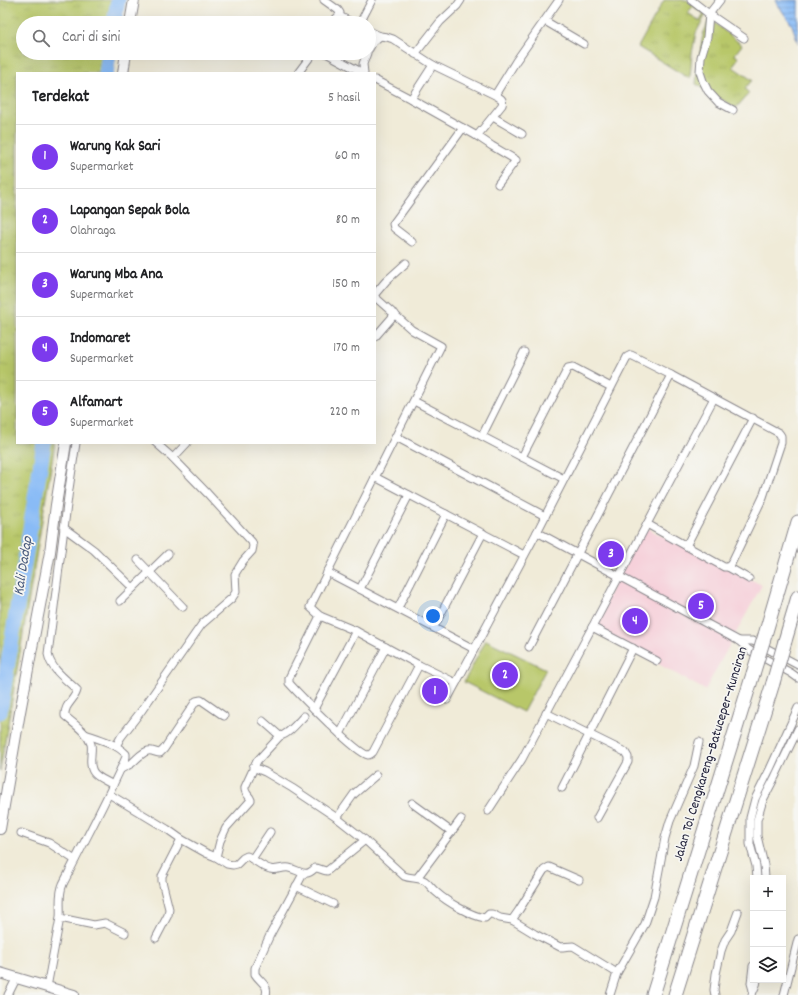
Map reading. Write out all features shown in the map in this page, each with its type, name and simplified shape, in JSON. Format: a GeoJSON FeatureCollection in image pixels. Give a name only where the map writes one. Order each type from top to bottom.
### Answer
{"type":"FeatureCollection","features":[{"type":"Feature","properties":{"kind":"highway","name":"Jalan Tol Cengkareng–Batuceper–Kunciran"},"geometry":{"type":"LineString","coordinates":[[654,995],[765,635],[798,522]]}},
{"type":"Feature","properties":{"kind":"highway"},"geometry":{"type":"LineString","coordinates":[[675,995],[773,683],[798,597]]}},
{"type":"Feature","properties":{"kind":"main road"},"geometry":{"type":"LineString","coordinates":[[131,16],[134,0]]}},
{"type":"Feature","properties":{"kind":"main road"},"geometry":{"type":"LineString","coordinates":[[123,72],[125,60]]}},
{"type":"Feature","properties":{"kind":"main road"},"geometry":{"type":"LineString","coordinates":[[0,829],[50,552],[66,444]]}},
{"type":"Feature","properties":{"kind":"main road"},"geometry":{"type":"LineString","coordinates":[[0,974],[74,995]]}},
{"type":"Feature","properties":{"kind":"street"},"geometry":{"type":"LineString","coordinates":[[324,0],[338,10],[340,13],[339,16]]}},
{"type":"Feature","properties":{"kind":"street"},"geometry":{"type":"LineString","coordinates":[[364,16],[372,0]]}},
{"type":"Feature","properties":{"kind":"street"},"geometry":{"type":"LineString","coordinates":[[415,54],[440,22],[457,6],[461,0]]}},
{"type":"Feature","properties":{"kind":"street"},"geometry":{"type":"LineString","coordinates":[[495,95],[516,61],[559,0]]}},
{"type":"Feature","properties":{"kind":"street"},"geometry":{"type":"LineString","coordinates":[[691,0],[744,38]]}},
{"type":"Feature","properties":{"kind":"street"},"geometry":{"type":"LineString","coordinates":[[720,0],[709,14],[707,37],[700,57],[700,72],[708,91],[718,102],[733,110]]}},
{"type":"Feature","properties":{"kind":"street"},"geometry":{"type":"LineString","coordinates":[[545,21],[584,44]]}},
{"type":"Feature","properties":{"kind":"street"},"geometry":{"type":"LineString","coordinates":[[376,34],[393,39],[433,65],[502,99],[502,106],[477,136]]}},
{"type":"Feature","properties":{"kind":"street"},"geometry":{"type":"LineString","coordinates":[[376,39],[380,36]]}},
{"type":"Feature","properties":{"kind":"street"},"geometry":{"type":"LineString","coordinates":[[299,72],[308,60]]}},
{"type":"Feature","properties":{"kind":"street"},"geometry":{"type":"LineString","coordinates":[[339,60],[362,72]]}},
{"type":"Feature","properties":{"kind":"street"},"geometry":{"type":"LineString","coordinates":[[364,60],[363,64],[364,72]]}},
{"type":"Feature","properties":{"kind":"street"},"geometry":{"type":"LineString","coordinates":[[411,99],[433,65]]}},
{"type":"Feature","properties":{"kind":"street"},"geometry":{"type":"LineString","coordinates":[[376,81],[463,128],[516,160],[498,184]]}},
{"type":"Feature","properties":{"kind":"street"},"geometry":{"type":"LineString","coordinates":[[493,117],[522,134]]}},
{"type":"Feature","properties":{"kind":"street"},"geometry":{"type":"LineString","coordinates":[[412,242],[394,228],[393,224],[463,128]]}},
{"type":"Feature","properties":{"kind":"street"},"geometry":{"type":"LineString","coordinates":[[376,294],[386,281],[406,263]]}},
{"type":"Feature","properties":{"kind":"street"},"geometry":{"type":"LineString","coordinates":[[376,296],[412,330],[441,346],[310,607],[320,616],[356,631],[456,683]]}},
{"type":"Feature","properties":{"kind":"street"},"geometry":{"type":"LineString","coordinates":[[376,336],[395,314]]}},
{"type":"Feature","properties":{"kind":"street"},"geometry":{"type":"LineString","coordinates":[[482,436],[524,352]]}},
{"type":"Feature","properties":{"kind":"street"},"geometry":{"type":"LineString","coordinates":[[447,700],[537,532],[628,355],[671,375],[753,418],[779,433],[781,436],[781,443],[764,497],[731,564],[728,567]]}},
{"type":"Feature","properties":{"kind":"street"},"geometry":{"type":"LineString","coordinates":[[522,457],[568,368],[573,367],[611,387]]}},
{"type":"Feature","properties":{"kind":"street"},"geometry":{"type":"LineString","coordinates":[[530,647],[671,375]]}},
{"type":"Feature","properties":{"kind":"street"},"geometry":{"type":"LineString","coordinates":[[488,811],[522,759],[714,398]]}},
{"type":"Feature","properties":{"kind":"street"},"geometry":{"type":"LineString","coordinates":[[414,401],[564,478]]}},
{"type":"Feature","properties":{"kind":"street"},"geometry":{"type":"LineString","coordinates":[[686,546],[753,418]]}},
{"type":"Feature","properties":{"kind":"street"},"geometry":{"type":"LineString","coordinates":[[396,437],[545,516]]}},
{"type":"Feature","properties":{"kind":"street"},"geometry":{"type":"LineString","coordinates":[[76,444],[48,654],[52,665],[56,670],[77,690],[75,697],[67,705],[65,711],[66,716],[85,734],[92,746],[90,763],[91,771],[113,785]]}},
{"type":"Feature","properties":{"kind":"street"},"geometry":{"type":"LineString","coordinates":[[116,746],[202,624],[232,598],[236,592],[235,574],[243,561],[252,551],[253,546],[252,542],[207,493],[157,444]]}},
{"type":"Feature","properties":{"kind":"street"},"geometry":{"type":"LineString","coordinates":[[173,458],[186,444]]}},
{"type":"Feature","properties":{"kind":"street"},"geometry":{"type":"LineString","coordinates":[[375,477],[524,556]]}},
{"type":"Feature","properties":{"kind":"street"},"geometry":{"type":"LineString","coordinates":[[360,589],[410,495]]}},
{"type":"Feature","properties":{"kind":"street"},"geometry":{"type":"LineString","coordinates":[[398,608],[446,514]]}},
{"type":"Feature","properties":{"kind":"street"},"geometry":{"type":"LineString","coordinates":[[647,524],[724,568],[728,567],[749,579]]}},
{"type":"Feature","properties":{"kind":"street"},"geometry":{"type":"LineString","coordinates":[[64,528],[94,550],[133,588]]}},
{"type":"Feature","properties":{"kind":"street"},"geometry":{"type":"LineString","coordinates":[[537,532],[740,641],[749,650],[798,678]]}},
{"type":"Feature","properties":{"kind":"street"},"geometry":{"type":"LineString","coordinates":[[434,627],[483,533]]}},
{"type":"Feature","properties":{"kind":"street"},"geometry":{"type":"LineString","coordinates":[[120,601],[168,554]]}},
{"type":"Feature","properties":{"kind":"street"},"geometry":{"type":"LineString","coordinates":[[138,560],[183,607]]}},
{"type":"Feature","properties":{"kind":"street"},"geometry":{"type":"LineString","coordinates":[[327,572],[474,649]]}},
{"type":"Feature","properties":{"kind":"street"},"geometry":{"type":"LineString","coordinates":[[320,616],[289,678],[289,683],[340,734],[368,755],[373,752],[419,665]]}},
{"type":"Feature","properties":{"kind":"street"},"geometry":{"type":"LineString","coordinates":[[592,626],[657,660]]}},
{"type":"Feature","properties":{"kind":"street"},"geometry":{"type":"LineString","coordinates":[[314,709],[356,631]]}},
{"type":"Feature","properties":{"kind":"street"},"geometry":{"type":"LineString","coordinates":[[740,641],[752,641],[798,665]]}},
{"type":"Feature","properties":{"kind":"street"},"geometry":{"type":"LineString","coordinates":[[340,734],[386,647]]}},
{"type":"Feature","properties":{"kind":"street"},"geometry":{"type":"LineString","coordinates":[[562,788],[634,648]]}},
{"type":"Feature","properties":{"kind":"street"},"geometry":{"type":"LineString","coordinates":[[121,769],[148,750],[160,753],[196,702],[201,700],[224,716]]}},
{"type":"Feature","properties":{"kind":"street"},"geometry":{"type":"LineString","coordinates":[[757,875],[750,844],[750,818],[755,800],[798,708]]}},
{"type":"Feature","properties":{"kind":"street"},"geometry":{"type":"LineString","coordinates":[[546,713],[625,752],[628,757],[628,762],[597,818]]}},
{"type":"Feature","properties":{"kind":"street"},"geometry":{"type":"LineString","coordinates":[[216,857],[220,841],[226,828],[251,800],[250,796],[244,790],[256,761],[280,736],[287,733],[304,716]]}},
{"type":"Feature","properties":{"kind":"street"},"geometry":{"type":"LineString","coordinates":[[263,721],[280,736]]}},
{"type":"Feature","properties":{"kind":"street"},"geometry":{"type":"LineString","coordinates":[[765,875],[757,836],[757,820],[763,800],[798,729]]}},
{"type":"Feature","properties":{"kind":"street"},"geometry":{"type":"LineString","coordinates":[[47,987],[60,918],[60,892],[126,757],[126,754],[116,746],[85,734]]}},
{"type":"Feature","properties":{"kind":"street"},"geometry":{"type":"LineString","coordinates":[[610,995],[617,973],[645,924],[654,897],[670,821],[694,766],[699,742]]}},
{"type":"Feature","properties":{"kind":"street"},"geometry":{"type":"LineString","coordinates":[[253,768],[265,772],[292,788],[337,818],[365,840],[404,876],[409,878],[417,878],[426,882],[446,900],[472,914],[485,918],[489,914],[492,914],[500,918],[512,920],[560,947],[573,946],[617,973]]}},
{"type":"Feature","properties":{"kind":"street"},"geometry":{"type":"LineString","coordinates":[[337,818],[354,794],[376,774]]}},
{"type":"Feature","properties":{"kind":"street"},"geometry":{"type":"LineString","coordinates":[[109,794],[181,839],[227,864],[232,865],[237,864],[247,856],[270,870],[288,868],[303,874],[312,872],[315,868],[327,871],[365,840]]}},
{"type":"Feature","properties":{"kind":"street"},"geometry":{"type":"LineString","coordinates":[[412,803],[452,832]]}},
{"type":"Feature","properties":{"kind":"street"},"geometry":{"type":"LineString","coordinates":[[417,878],[461,820]]}},
{"type":"Feature","properties":{"kind":"street"},"geometry":{"type":"LineString","coordinates":[[252,859],[270,832]]}},
{"type":"Feature","properties":{"kind":"street"},"geometry":{"type":"LineString","coordinates":[[21,833],[49,843],[75,860]]}},
{"type":"Feature","properties":{"kind":"street"},"geometry":{"type":"LineString","coordinates":[[156,938],[170,910],[162,876],[181,839]]}},
{"type":"Feature","properties":{"kind":"street"},"geometry":{"type":"LineString","coordinates":[[512,920],[544,870],[549,867],[579,880]]}},
{"type":"Feature","properties":{"kind":"street"},"geometry":{"type":"LineString","coordinates":[[266,995],[268,991],[267,987],[254,974],[255,968],[270,935],[303,874]]}},
{"type":"Feature","properties":{"kind":"street"},"geometry":{"type":"LineString","coordinates":[[296,886],[333,904]]}},
{"type":"Feature","properties":{"kind":"street"},"geometry":{"type":"LineString","coordinates":[[715,995],[714,990],[716,974],[721,951],[738,912]]}},
{"type":"Feature","properties":{"kind":"street"},"geometry":{"type":"LineString","coordinates":[[60,918],[94,925],[105,923],[125,933]]}},
{"type":"Feature","properties":{"kind":"street"},"geometry":{"type":"LineString","coordinates":[[784,995],[798,940]]}},
{"type":"Feature","properties":{"kind":"street"},"geometry":{"type":"LineString","coordinates":[[8,995],[16,979]]}},
{"type":"Feature","properties":{"kind":"shaded area"},"geometry":{"type":"Polygon","coordinates":[[[644,527],[762,585],[705,690],[592,627],[644,527]]]}},
{"type":"Feature","properties":{"kind":"green space"},"geometry":{"type":"Polygon","coordinates":[[[0,0],[125,0],[122,16],[16,16],[16,60],[115,60],[113,72],[16,72],[16,444],[55,444],[0,771],[0,0]]]}},
{"type":"Feature","properties":{"kind":"green space"},"geometry":{"type":"Polygon","coordinates":[[[664,0],[687,0],[706,14],[696,33],[692,53],[690,79],[638,47],[664,0]],[[693,6],[688,13],[700,21],[704,14],[693,6]]]}},
{"type":"Feature","properties":{"kind":"green space"},"geometry":{"type":"Polygon","coordinates":[[[710,19],[742,45],[735,54],[738,58],[733,67],[752,80],[745,89],[749,93],[736,108],[696,84],[703,34],[710,19]]]}},
{"type":"Feature","properties":{"kind":"green space"},"geometry":{"type":"Polygon","coordinates":[[[486,640],[546,669],[523,712],[464,682],[486,640]]]}},
{"type":"Feature","properties":{"kind":"water"},"geometry":{"type":"Polygon","coordinates":[[[776,0],[798,0],[798,43],[792,25],[776,0]]]}},
{"type":"Feature","properties":{"kind":"waterway","name":"Kali Dadap"},"geometry":{"type":"LineString","coordinates":[[115,16],[118,0]]}},
{"type":"Feature","properties":{"kind":"waterway","name":"Kali Dadap"},"geometry":{"type":"LineString","coordinates":[[106,72],[108,60]]}},
{"type":"Feature","properties":{"kind":"waterway","name":"Kali Dadap"},"geometry":{"type":"LineString","coordinates":[[0,712],[44,444]]}},
{"type":"Feature","properties":{"kind":"place","name":"Warung Mba Ana"},"geometry":{"type":"Point","coordinates":[611,554]}},
{"type":"Feature","properties":{"kind":"place","name":"Alfamart"},"geometry":{"type":"Point","coordinates":[701,606]}},
{"type":"Feature","properties":{"kind":"place","name":"Indomaret"},"geometry":{"type":"Point","coordinates":[635,621]}},
{"type":"Feature","properties":{"kind":"place","name":"Lapangan Sepak Bola"},"geometry":{"type":"Point","coordinates":[505,675]}},
{"type":"Feature","properties":{"kind":"place","name":"Warung Kak Sari"},"geometry":{"type":"Point","coordinates":[435,691]}}]}
